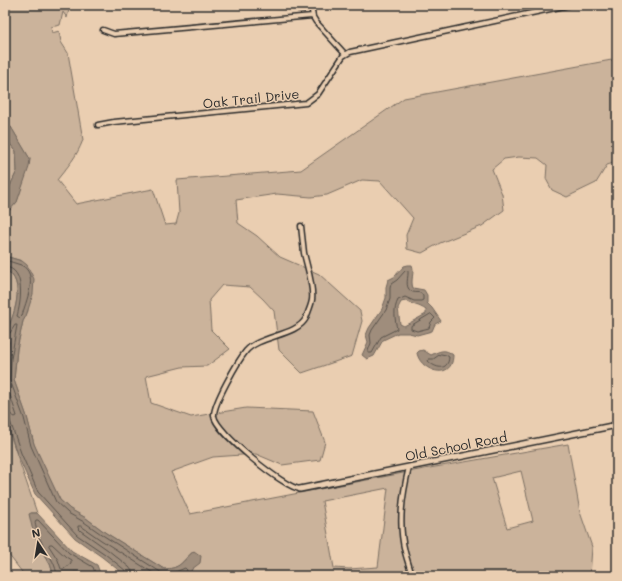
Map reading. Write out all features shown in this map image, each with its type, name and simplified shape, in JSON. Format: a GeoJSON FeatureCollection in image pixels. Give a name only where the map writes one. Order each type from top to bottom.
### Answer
{"type":"FeatureCollection","features":[{"type":"Feature","properties":{"kind":"street"},"geometry":{"type":"LineString","coordinates":[[311,5],[312,16],[316,22],[345,54],[570,5]]}},
{"type":"Feature","properties":{"kind":"street"},"geometry":{"type":"LineString","coordinates":[[102,30],[114,34],[312,16]]}},
{"type":"Feature","properties":{"kind":"street","name":"Oak Trail Drive"},"geometry":{"type":"LineString","coordinates":[[98,125],[114,122],[306,103],[318,94],[336,65],[345,54]]}},
{"type":"Feature","properties":{"kind":"street"},"geometry":{"type":"LineString","coordinates":[[300,490],[280,480],[241,450],[224,433],[215,420],[214,411],[237,364],[247,350],[260,342],[300,326],[305,319],[312,299],[301,226]]}},
{"type":"Feature","properties":{"kind":"street","name":"Old School Road"},"geometry":{"type":"LineString","coordinates":[[300,490],[617,425]]}},
{"type":"Feature","properties":{"kind":"street"},"geometry":{"type":"LineString","coordinates":[[409,467],[400,515],[405,552],[412,576]]}},
{"type":"Feature","properties":{"kind":"shaded area"},"geometry":{"type":"Polygon","coordinates":[[[5,5],[70,5],[67,18],[63,12],[60,25],[51,27],[52,33],[59,31],[61,42],[68,53],[83,140],[75,157],[57,180],[76,204],[153,189],[165,225],[176,224],[179,213],[177,180],[301,170],[404,98],[617,59],[617,162],[607,165],[596,183],[567,197],[552,190],[546,179],[547,165],[538,158],[519,157],[504,159],[492,169],[502,194],[504,210],[482,226],[440,243],[422,253],[407,249],[406,235],[413,218],[380,181],[362,180],[327,195],[311,197],[277,194],[236,200],[238,223],[257,236],[280,257],[319,274],[360,311],[362,321],[352,356],[302,373],[279,350],[274,311],[250,287],[222,285],[209,300],[211,330],[230,349],[207,366],[182,367],[146,376],[151,403],[191,417],[246,408],[313,411],[325,442],[320,460],[282,465],[256,454],[213,457],[171,472],[190,514],[424,469],[568,444],[580,512],[592,547],[590,576],[189,576],[192,569],[194,551],[178,566],[170,569],[164,569],[70,509],[60,500],[42,463],[34,444],[27,417],[14,380],[17,349],[23,321],[28,311],[22,261],[5,256],[5,215],[17,202],[30,159],[11,127],[5,122],[5,5]],[[521,471],[492,478],[507,528],[533,521],[521,471]],[[388,488],[322,501],[334,568],[349,569],[378,567],[388,488]]]}},
{"type":"Feature","properties":{"kind":"shaded area"},"geometry":{"type":"Polygon","coordinates":[[[5,138],[16,151],[17,171],[10,186],[5,190],[5,138]]]}},
{"type":"Feature","properties":{"kind":"shaded area"},"geometry":{"type":"Polygon","coordinates":[[[5,270],[12,275],[16,282],[17,300],[12,319],[5,334],[5,270]]]}},
{"type":"Feature","properties":{"kind":"shaded area"},"geometry":{"type":"Polygon","coordinates":[[[5,420],[37,513],[31,513],[41,550],[50,564],[54,576],[25,576],[5,550],[5,420]]]}},
{"type":"Feature","properties":{"kind":"water"},"geometry":{"type":"Polygon","coordinates":[[[5,122],[11,127],[30,159],[29,167],[17,202],[5,215],[5,190],[10,186],[17,171],[16,151],[5,138],[5,122]]]}},
{"type":"Feature","properties":{"kind":"water"},"geometry":{"type":"Polygon","coordinates":[[[5,256],[22,261],[27,265],[34,279],[33,294],[23,321],[17,349],[14,380],[27,417],[34,444],[60,500],[70,509],[86,518],[106,533],[164,569],[170,569],[178,566],[194,551],[201,556],[200,563],[192,569],[189,576],[126,576],[75,538],[35,494],[17,454],[5,417],[5,334],[15,310],[17,291],[16,282],[12,275],[5,270],[5,256]]]}},
{"type":"Feature","properties":{"kind":"water"},"geometry":{"type":"Polygon","coordinates":[[[412,265],[413,288],[424,290],[427,295],[427,303],[441,321],[435,324],[432,331],[417,335],[398,333],[383,340],[374,356],[367,359],[362,355],[368,342],[366,335],[382,309],[386,298],[386,287],[388,280],[394,277],[404,266],[412,265]],[[406,301],[401,302],[398,308],[400,324],[404,326],[426,314],[426,310],[406,301]]]}},
{"type":"Feature","properties":{"kind":"water"},"geometry":{"type":"Polygon","coordinates":[[[423,350],[431,355],[440,351],[447,351],[453,355],[452,363],[448,369],[442,371],[430,369],[419,359],[417,353],[423,350]]]}},
{"type":"Feature","properties":{"kind":"water"},"geometry":{"type":"Polygon","coordinates":[[[37,513],[72,551],[97,565],[101,576],[83,576],[77,572],[74,572],[69,576],[54,576],[50,564],[41,550],[32,527],[29,514],[37,513]]]}}]}
